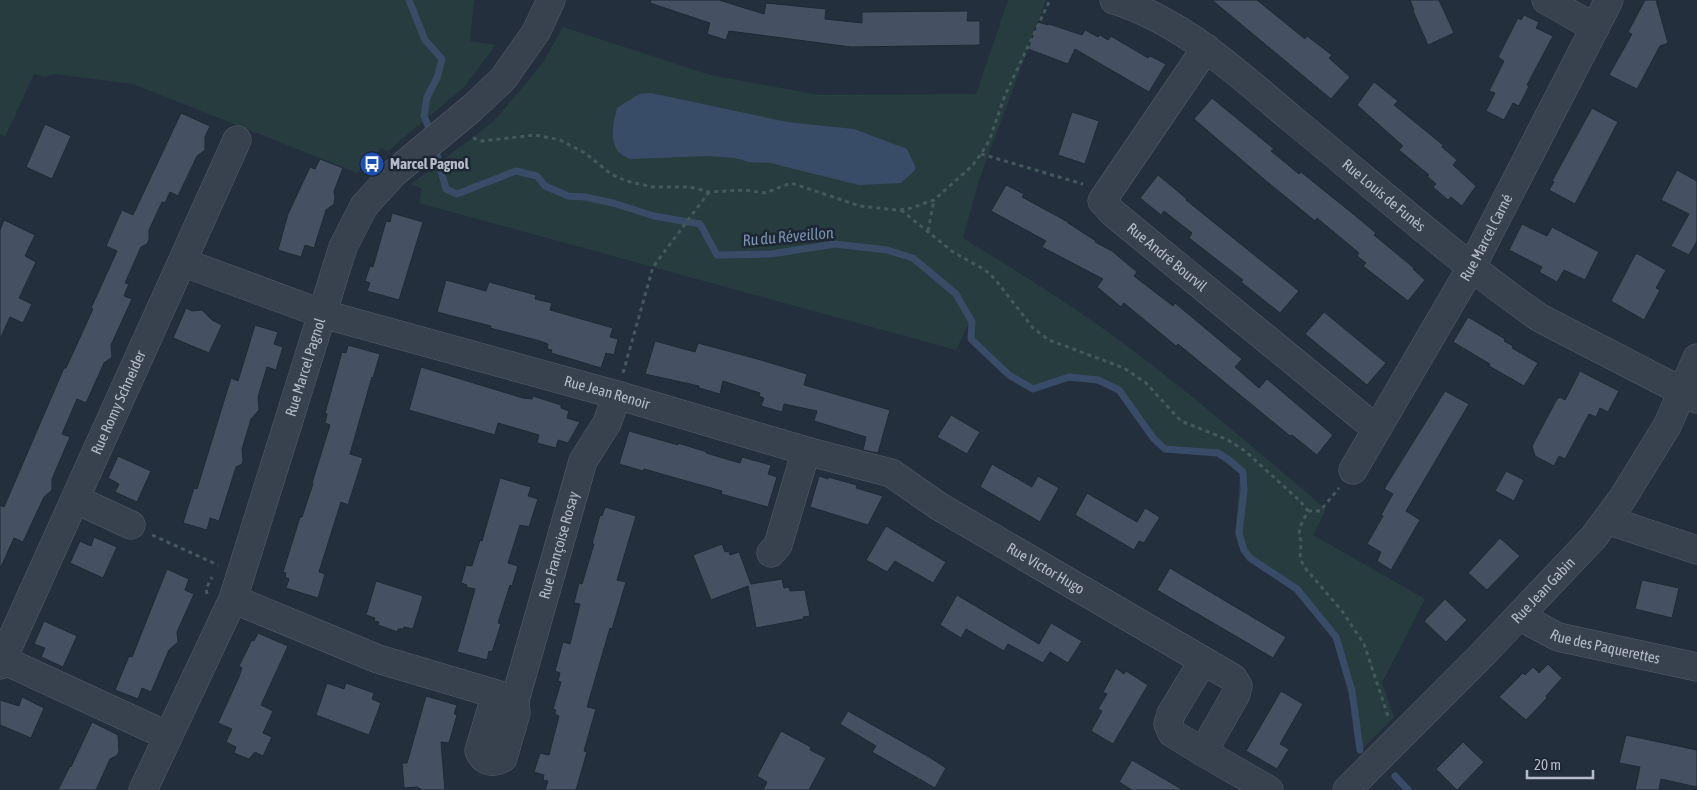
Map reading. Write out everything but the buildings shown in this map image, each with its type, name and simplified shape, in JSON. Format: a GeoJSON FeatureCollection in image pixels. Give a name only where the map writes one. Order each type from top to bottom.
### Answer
{"type":"FeatureCollection","features":[{"type":"Feature","properties":{"kind":"street","name":"Rue Marcel Pagnol"},"geometry":{"type":"LineString","coordinates":[[143,790],[233,599],[343,246],[364,206],[394,173],[503,80],[536,32],[552,0]]}},
{"type":"Feature","properties":{"kind":"street","name":"Rue Louis de Funès"},"geometry":{"type":"LineString","coordinates":[[1114,0],[1158,17],[1206,48],[1472,266],[1540,318],[1680,390]]}},
{"type":"Feature","properties":{"kind":"street"},"geometry":{"type":"LineString","coordinates":[[1546,0],[1595,28]]}},
{"type":"Feature","properties":{"kind":"street","name":"Rue Marcel Carné"},"geometry":{"type":"LineString","coordinates":[[1353,470],[1472,266],[1609,0]]}},
{"type":"Feature","properties":{"kind":"street"},"geometry":{"type":"LineString","coordinates":[[1107,194],[1206,48]]}},
{"type":"Feature","properties":{"kind":"street","name":"Rue Romy Schneider"},"geometry":{"type":"LineString","coordinates":[[1,662],[237,140]]}},
{"type":"Feature","properties":{"kind":"street","name":"Rue André Bourvil"},"geometry":{"type":"LineString","coordinates":[[1107,194],[1102,201],[1113,213],[1364,419],[1378,427]]}},
{"type":"Feature","properties":{"kind":"street","name":"Rue Jean Renoir"},"geometry":{"type":"LineString","coordinates":[[182,262],[323,314],[617,395],[806,451],[891,473]]}},
{"type":"Feature","properties":{"kind":"street","name":"Rue Jean Gabin"},"geometry":{"type":"LineString","coordinates":[[1347,790],[1404,735],[1593,538],[1622,499],[1667,426],[1680,390],[1697,358]]}},
{"type":"Feature","properties":{"kind":"street","name":"Rue Françoise Rosay"},"geometry":{"type":"LineString","coordinates":[[233,599],[378,659],[505,697],[582,461],[607,423],[617,395]]}},
{"type":"Feature","properties":{"kind":"street"},"geometry":{"type":"LineString","coordinates":[[771,553],[778,545],[806,451]]}},
{"type":"Feature","properties":{"kind":"street","name":"Rue Victor Hugo"},"geometry":{"type":"LineString","coordinates":[[891,473],[940,507],[1233,678],[1238,686],[1236,694],[1203,752]]}},
{"type":"Feature","properties":{"kind":"street"},"geometry":{"type":"LineString","coordinates":[[75,500],[131,525]]}},
{"type":"Feature","properties":{"kind":"street"},"geometry":{"type":"LineString","coordinates":[[1607,520],[1697,550]]}},
{"type":"Feature","properties":{"kind":"street","name":"Rue des Paquerettes"},"geometry":{"type":"LineString","coordinates":[[1521,614],[1530,622],[1558,637],[1697,667]]}},
{"type":"Feature","properties":{"kind":"street"},"geometry":{"type":"LineString","coordinates":[[1203,661],[1171,714],[1168,724],[1172,733],[1269,790]]}},
{"type":"Feature","properties":{"kind":"street"},"geometry":{"type":"LineString","coordinates":[[1,662],[168,736]]}},
{"type":"Feature","properties":{"kind":"path"},"geometry":{"type":"LineString","coordinates":[[442,133],[482,142],[535,135],[546,137],[571,145],[611,174],[626,181],[653,187],[690,187],[709,192],[745,190],[765,193],[791,184],[860,206],[901,210],[934,200],[972,166],[981,154],[989,141],[1005,95],[1050,0]]}},
{"type":"Feature","properties":{"kind":"path"},"geometry":{"type":"LineString","coordinates":[[981,154],[1090,187],[1107,194]]}},
{"type":"Feature","properties":{"kind":"path"},"geometry":{"type":"LineString","coordinates":[[617,395],[653,267],[709,192]]}},
{"type":"Feature","properties":{"kind":"path"},"geometry":{"type":"LineString","coordinates":[[928,232],[934,200]]}},
{"type":"Feature","properties":{"kind":"path"},"geometry":{"type":"LineString","coordinates":[[901,210],[953,252],[977,265],[990,275],[1040,334],[1049,340],[1124,368],[1132,373],[1146,383],[1181,421],[1228,440],[1245,451],[1271,473],[1308,511],[1320,511],[1353,470]]}},
{"type":"Feature","properties":{"kind":"path"},"geometry":{"type":"LineString","coordinates":[[1308,511],[1300,527],[1300,559],[1306,570],[1342,610],[1364,644],[1390,721],[1404,735]]}},
{"type":"Feature","properties":{"kind":"path"},"geometry":{"type":"LineString","coordinates":[[131,525],[218,565]]}},
{"type":"Feature","properties":{"kind":"green space"},"geometry":{"type":"Polygon","coordinates":[[[0,0],[474,0],[470,41],[496,45],[464,87],[387,152],[382,148],[357,173],[133,84],[55,74],[45,77],[34,74],[5,137],[0,134],[0,0]]]}},
{"type":"Feature","properties":{"kind":"green space"},"geometry":{"type":"Polygon","coordinates":[[[1008,0],[1046,0],[979,180],[963,238],[1062,300],[1146,360],[1326,509],[1313,535],[1425,599],[1382,683],[1394,717],[1359,752],[1348,691],[1333,638],[1291,589],[1247,560],[1240,550],[1235,534],[1240,474],[1215,455],[1165,451],[1155,445],[1116,392],[1096,383],[1069,381],[1032,391],[1005,374],[969,338],[969,323],[956,350],[419,203],[422,189],[411,184],[493,122],[542,64],[563,27],[710,75],[819,95],[976,94],[1008,0]]]}},
{"type":"Feature","properties":{"kind":"water"},"geometry":{"type":"Polygon","coordinates":[[[651,93],[787,122],[854,129],[907,149],[915,170],[901,183],[859,185],[771,163],[749,162],[735,158],[707,156],[630,159],[623,155],[614,145],[613,131],[617,108],[639,94],[651,93]]]}},
{"type":"Feature","properties":{"kind":"waterway","name":"Ru du Réveillon"},"geometry":{"type":"LineString","coordinates":[[409,0],[425,40],[442,59],[437,78],[427,97],[424,116],[431,133]]}},
{"type":"Feature","properties":{"kind":"waterway","name":"Ru du Réveillon"},"geometry":{"type":"LineString","coordinates":[[435,148],[446,189],[457,194],[516,171],[537,176],[545,186],[568,196],[585,197],[613,203],[654,216],[700,224],[717,255],[771,254],[835,244],[887,250],[913,258],[956,294],[972,322],[971,339],[1009,375],[1033,389],[1069,377],[1098,380],[1119,390],[1154,439],[1165,449],[1218,453],[1229,460],[1243,472],[1244,490],[1239,533],[1244,550],[1250,558],[1297,589],[1336,637],[1352,691],[1360,750]]}},
{"type":"Feature","properties":{"kind":"waterway","name":"Ru du Réveillon"},"geometry":{"type":"LineString","coordinates":[[1395,776],[1408,790]]}},
{"type":"Feature","properties":{"kind":"place","name":"Marcel Pagnol"},"geometry":{"type":"Point","coordinates":[372,164]}}]}
